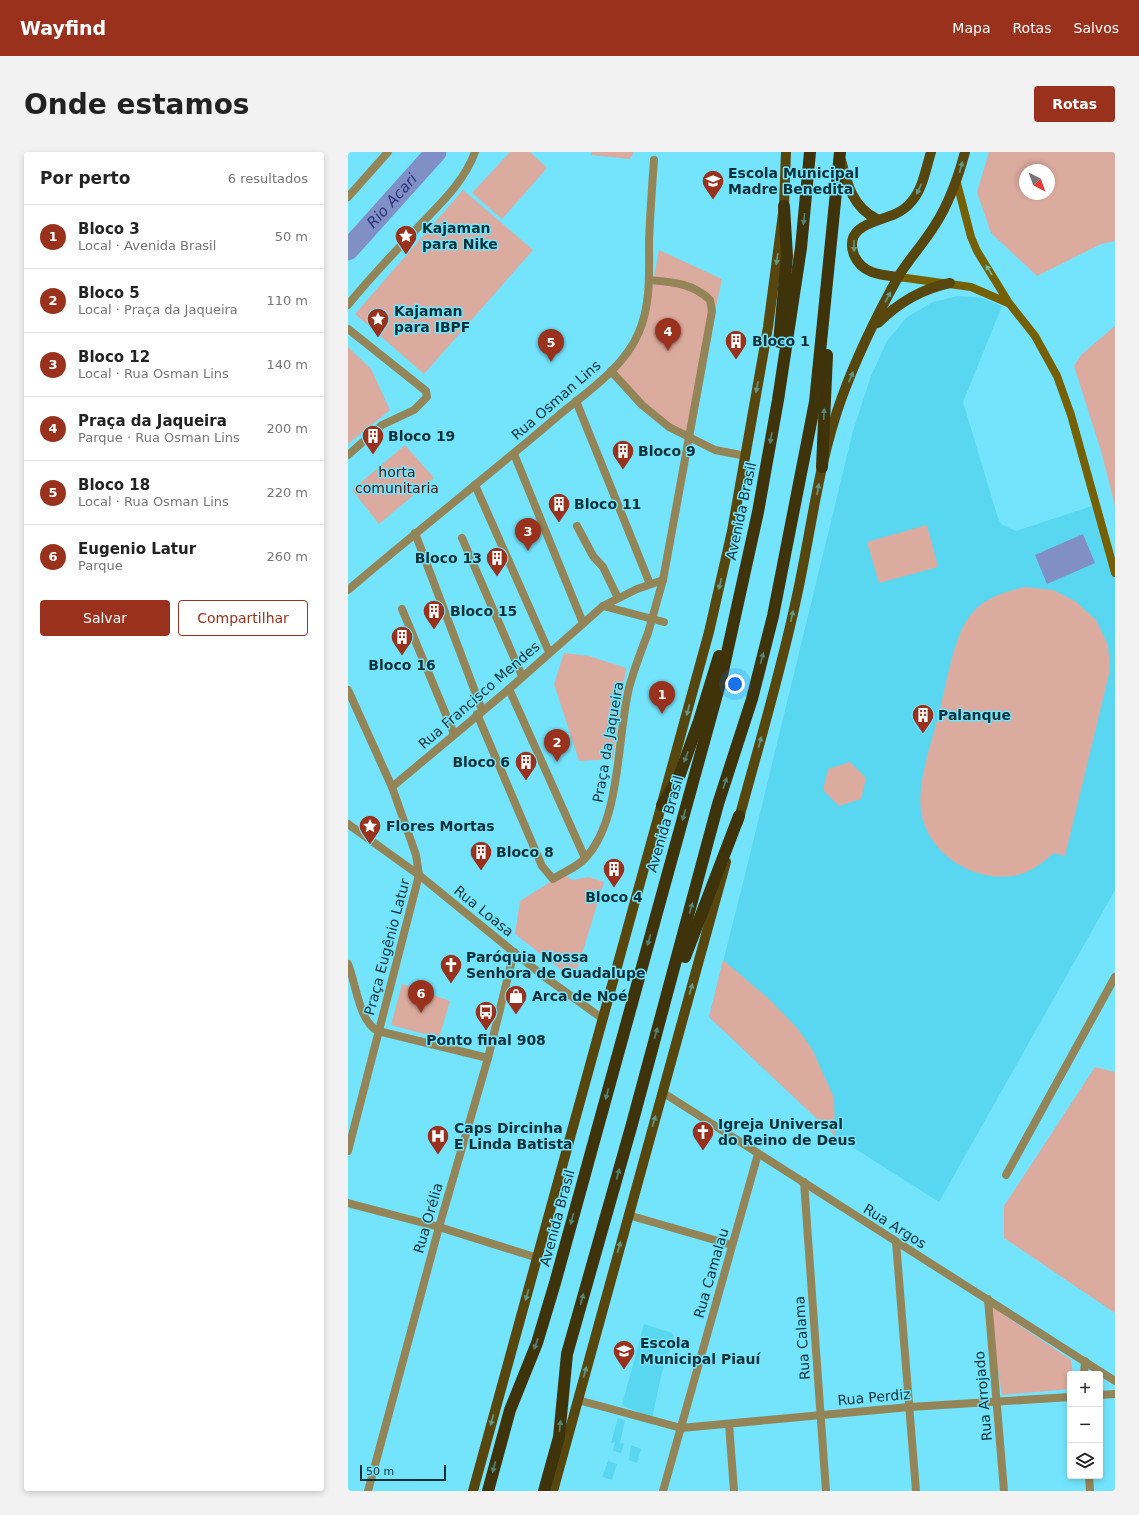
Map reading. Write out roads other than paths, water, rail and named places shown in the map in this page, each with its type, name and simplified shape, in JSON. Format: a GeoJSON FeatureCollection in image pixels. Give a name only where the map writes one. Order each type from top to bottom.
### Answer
{"type":"FeatureCollection","features":[{"type":"Feature","properties":{"kind":"highway","name":"Avenida Brasil"},"geometry":{"type":"LineString","coordinates":[[488,1491],[510,1410],[537,1343],[555,1283],[721,680],[758,512],[778,400],[801,248],[810,152]]}},
{"type":"Feature","properties":{"kind":"highway"},"geometry":{"type":"LineString","coordinates":[[544,1491],[559,1437],[567,1354],[661,1018],[718,804],[752,699],[773,616],[815,402],[840,153]]}},
{"type":"Feature","properties":{"kind":"highway"},"geometry":{"type":"LineString","coordinates":[[778,400],[777,357],[787,256],[784,206]]}},
{"type":"Feature","properties":{"kind":"highway"},"geometry":{"type":"LineString","coordinates":[[822,467],[829,305],[828,277]]}},
{"type":"Feature","properties":{"kind":"highway"},"geometry":{"type":"LineString","coordinates":[[662,805],[679,777],[691,744],[741,587]]}},
{"type":"Feature","properties":{"kind":"highway"},"geometry":{"type":"LineString","coordinates":[[661,1018],[739,816]]}},
{"type":"Feature","properties":{"kind":"main road","name":"Avenida Brasil"},"geometry":{"type":"LineString","coordinates":[[473,1491],[709,632],[732,530],[768,327],[784,206],[786,152]]}},
{"type":"Feature","properties":{"kind":"main road"},"geometry":{"type":"LineString","coordinates":[[931,152],[922,182],[913,200],[898,213],[877,219],[863,226],[857,232],[852,248],[854,256],[858,263],[870,272],[971,287],[1009,303]]}},
{"type":"Feature","properties":{"kind":"main road"},"geometry":{"type":"LineString","coordinates":[[553,1491],[788,637],[822,467],[842,398],[870,332],[899,277],[936,224],[957,183],[965,152]]}},
{"type":"Feature","properties":{"kind":"main road"},"geometry":{"type":"LineString","coordinates":[[840,153],[852,196],[864,212],[877,219]]}},
{"type":"Feature","properties":{"kind":"main road"},"geometry":{"type":"LineString","coordinates":[[957,183],[971,237],[1009,303],[1036,336],[1057,376],[1071,415],[1115,574]]}},
{"type":"Feature","properties":{"kind":"main road"},"geometry":{"type":"LineString","coordinates":[[870,332],[889,312],[908,298],[926,289],[950,283]]}},
{"type":"Feature","properties":{"kind":"street"},"geometry":{"type":"LineString","coordinates":[[348,197],[388,152]]}},
{"type":"Feature","properties":{"kind":"street"},"geometry":{"type":"LineString","coordinates":[[348,305],[363,286],[448,196],[462,178],[475,152]]}},
{"type":"Feature","properties":{"kind":"street","name":"Rua Osman Lins"},"geometry":{"type":"LineString","coordinates":[[348,590],[415,533],[514,454],[611,371],[627,352],[640,331],[645,314],[650,280],[649,242],[654,160]]}},
{"type":"Feature","properties":{"kind":"street","name":"Praça da Jaqueira"},"geometry":{"type":"LineString","coordinates":[[480,712],[538,860],[553,879],[576,867],[586,858],[595,844],[608,815],[613,794],[629,688],[652,619],[663,580],[712,311],[712,304],[706,296],[687,286],[679,283],[650,280]]}},
{"type":"Feature","properties":{"kind":"street"},"geometry":{"type":"LineString","coordinates":[[348,329],[426,391],[427,397],[414,410],[382,425],[348,455]]}},
{"type":"Feature","properties":{"kind":"street"},"geometry":{"type":"LineString","coordinates":[[611,371],[655,417],[688,438],[715,450],[746,456]]}},
{"type":"Feature","properties":{"kind":"street"},"geometry":{"type":"LineString","coordinates":[[576,401],[650,584]]}},
{"type":"Feature","properties":{"kind":"street"},"geometry":{"type":"LineString","coordinates":[[514,454],[583,623]]}},
{"type":"Feature","properties":{"kind":"street"},"geometry":{"type":"LineString","coordinates":[[475,485],[549,652]]}},
{"type":"Feature","properties":{"kind":"street"},"geometry":{"type":"LineString","coordinates":[[577,526],[593,556],[603,566],[618,598]]}},
{"type":"Feature","properties":{"kind":"street"},"geometry":{"type":"LineString","coordinates":[[415,533],[480,712]]}},
{"type":"Feature","properties":{"kind":"street"},"geometry":{"type":"LineString","coordinates":[[462,538],[522,676]]}},
{"type":"Feature","properties":{"kind":"street","name":"Rua Francisco Mendes"},"geometry":{"type":"LineString","coordinates":[[392,787],[509,689],[549,652],[603,606],[650,584],[663,580]]}},
{"type":"Feature","properties":{"kind":"street"},"geometry":{"type":"LineString","coordinates":[[603,606],[664,622]]}},
{"type":"Feature","properties":{"kind":"street"},"geometry":{"type":"LineString","coordinates":[[402,609],[454,734]]}},
{"type":"Feature","properties":{"kind":"street"},"geometry":{"type":"LineString","coordinates":[[509,689],[586,858]]}},
{"type":"Feature","properties":{"kind":"street"},"geometry":{"type":"LineString","coordinates":[[348,690],[392,787],[416,855],[419,875]]}},
{"type":"Feature","properties":{"kind":"street","name":"Rua Loasa"},"geometry":{"type":"LineString","coordinates":[[348,824],[419,875],[514,952],[603,1019]]}},
{"type":"Feature","properties":{"kind":"street","name":"Praça Eugênio Latur"},"geometry":{"type":"LineString","coordinates":[[419,875],[378,1031],[488,1058]]}},
{"type":"Feature","properties":{"kind":"street","name":"Rua Orélia"},"geometry":{"type":"LineString","coordinates":[[368,1491],[439,1227],[488,1058],[514,952]]}},
{"type":"Feature","properties":{"kind":"street"},"geometry":{"type":"LineString","coordinates":[[348,964],[354,978],[364,1016],[370,1028],[378,1031],[348,1151]]}},
{"type":"Feature","properties":{"kind":"street"},"geometry":{"type":"LineString","coordinates":[[1006,1175],[1115,977]]}},
{"type":"Feature","properties":{"kind":"street","name":"Rua Argos"},"geometry":{"type":"LineString","coordinates":[[662,1092],[1115,1381]]}},
{"type":"Feature","properties":{"kind":"street","name":"Rua Camalau"},"geometry":{"type":"LineString","coordinates":[[663,1491],[758,1154]]}},
{"type":"Feature","properties":{"kind":"street","name":"Rua Calama"},"geometry":{"type":"LineString","coordinates":[[804,1182],[826,1491]]}},
{"type":"Feature","properties":{"kind":"street"},"geometry":{"type":"LineString","coordinates":[[348,1202],[439,1227],[538,1258]]}},
{"type":"Feature","properties":{"kind":"street"},"geometry":{"type":"LineString","coordinates":[[628,1215],[732,1245]]}},
{"type":"Feature","properties":{"kind":"street"},"geometry":{"type":"LineString","coordinates":[[896,1242],[916,1491]]}},
{"type":"Feature","properties":{"kind":"street","name":"Rua Arrojado"},"geometry":{"type":"LineString","coordinates":[[988,1299],[998,1401],[1004,1491]]}},
{"type":"Feature","properties":{"kind":"street"},"geometry":{"type":"LineString","coordinates":[[1084,1371],[1085,1361]]}},
{"type":"Feature","properties":{"kind":"street"},"geometry":{"type":"LineString","coordinates":[[1103,1395],[1115,1394]]}},
{"type":"Feature","properties":{"kind":"street","name":"Rua Perdiz"},"geometry":{"type":"LineString","coordinates":[[578,1400],[681,1428],[910,1407],[1067,1397]]}},
{"type":"Feature","properties":{"kind":"street"},"geometry":{"type":"LineString","coordinates":[[730,1424],[734,1491]]}},
{"type":"Feature","properties":{"kind":"street"},"geometry":{"type":"LineString","coordinates":[[1089,1479],[1090,1491]]}},
{"type":"Feature","properties":{"kind":"waterway","name":"Rio Acari"},"geometry":{"type":"LineString","coordinates":[[348,250],[436,152]]}},
{"type":"Feature","properties":{"kind":"place","name":"Escola Municipal Madre Benedita"},"geometry":{"type":"Point","coordinates":[713,200]}},
{"type":"Feature","properties":{"kind":"place","name":"Kajaman para Nike"},"geometry":{"type":"Point","coordinates":[406,256]}},
{"type":"Feature","properties":{"kind":"place","name":"Kajaman para IBPF"},"geometry":{"type":"Point","coordinates":[378,338]}},
{"type":"Feature","properties":{"kind":"place","name":"Praça da Jaqueira"},"geometry":{"type":"Point","coordinates":[668,351]}},
{"type":"Feature","properties":{"kind":"place","name":"Bloco 1"},"geometry":{"type":"Point","coordinates":[736,360]}},
{"type":"Feature","properties":{"kind":"place","name":"Bloco 18"},"geometry":{"type":"Point","coordinates":[551,362]}},
{"type":"Feature","properties":{"kind":"place","name":"Bloco 19"},"geometry":{"type":"Point","coordinates":[373,456]}},
{"type":"Feature","properties":{"kind":"place","name":"Bloco 9"},"geometry":{"type":"Point","coordinates":[623,470]}},
{"type":"Feature","properties":{"kind":"place","name":"Bloco 11"},"geometry":{"type":"Point","coordinates":[559,524]}},
{"type":"Feature","properties":{"kind":"place","name":"Bloco 12"},"geometry":{"type":"Point","coordinates":[528,551]}},
{"type":"Feature","properties":{"kind":"place","name":"Bloco 13"},"geometry":{"type":"Point","coordinates":[497,578]}},
{"type":"Feature","properties":{"kind":"place","name":"Bloco 15"},"geometry":{"type":"Point","coordinates":[434,630]}},
{"type":"Feature","properties":{"kind":"place","name":"Bloco 16"},"geometry":{"type":"Point","coordinates":[402,656]}},
{"type":"Feature","properties":{"kind":"place","name":"Bloco 3"},"geometry":{"type":"Point","coordinates":[662,714]}},
{"type":"Feature","properties":{"kind":"place","name":"Palanque"},"geometry":{"type":"Point","coordinates":[923,734]}},
{"type":"Feature","properties":{"kind":"place","name":"Bloco 5"},"geometry":{"type":"Point","coordinates":[557,762]}},
{"type":"Feature","properties":{"kind":"place","name":"Bloco 6"},"geometry":{"type":"Point","coordinates":[526,782]}},
{"type":"Feature","properties":{"kind":"place","name":"Flores Mortas"},"geometry":{"type":"Point","coordinates":[370,846]}},
{"type":"Feature","properties":{"kind":"place","name":"Bloco 8"},"geometry":{"type":"Point","coordinates":[481,872]}},
{"type":"Feature","properties":{"kind":"place","name":"Bloco 4"},"geometry":{"type":"Point","coordinates":[614,888]}},
{"type":"Feature","properties":{"kind":"place","name":"Paróquia Nossa Senhora de Guadalupe"},"geometry":{"type":"Point","coordinates":[451,984]}},
{"type":"Feature","properties":{"kind":"place","name":"Eugenio Latur"},"geometry":{"type":"Point","coordinates":[421,1013]}},
{"type":"Feature","properties":{"kind":"place","name":"Arca de Noé"},"geometry":{"type":"Point","coordinates":[516,1016]}},
{"type":"Feature","properties":{"kind":"place","name":"Ponto final 908"},"geometry":{"type":"Point","coordinates":[486,1032]}},
{"type":"Feature","properties":{"kind":"place","name":"Igreja Universal do Reino de Deus"},"geometry":{"type":"Point","coordinates":[703,1152]}},
{"type":"Feature","properties":{"kind":"place","name":"Caps Dircinha E Linda Batista"},"geometry":{"type":"Point","coordinates":[438,1156]}},
{"type":"Feature","properties":{"kind":"place","name":"Escola Municipal Piauí"},"geometry":{"type":"Point","coordinates":[624,1370]}},
{"type":"Feature","properties":{"kind":"park label","name":"horta comunitaria"},"geometry":{"type":"Point","coordinates":[397,480]}}]}
